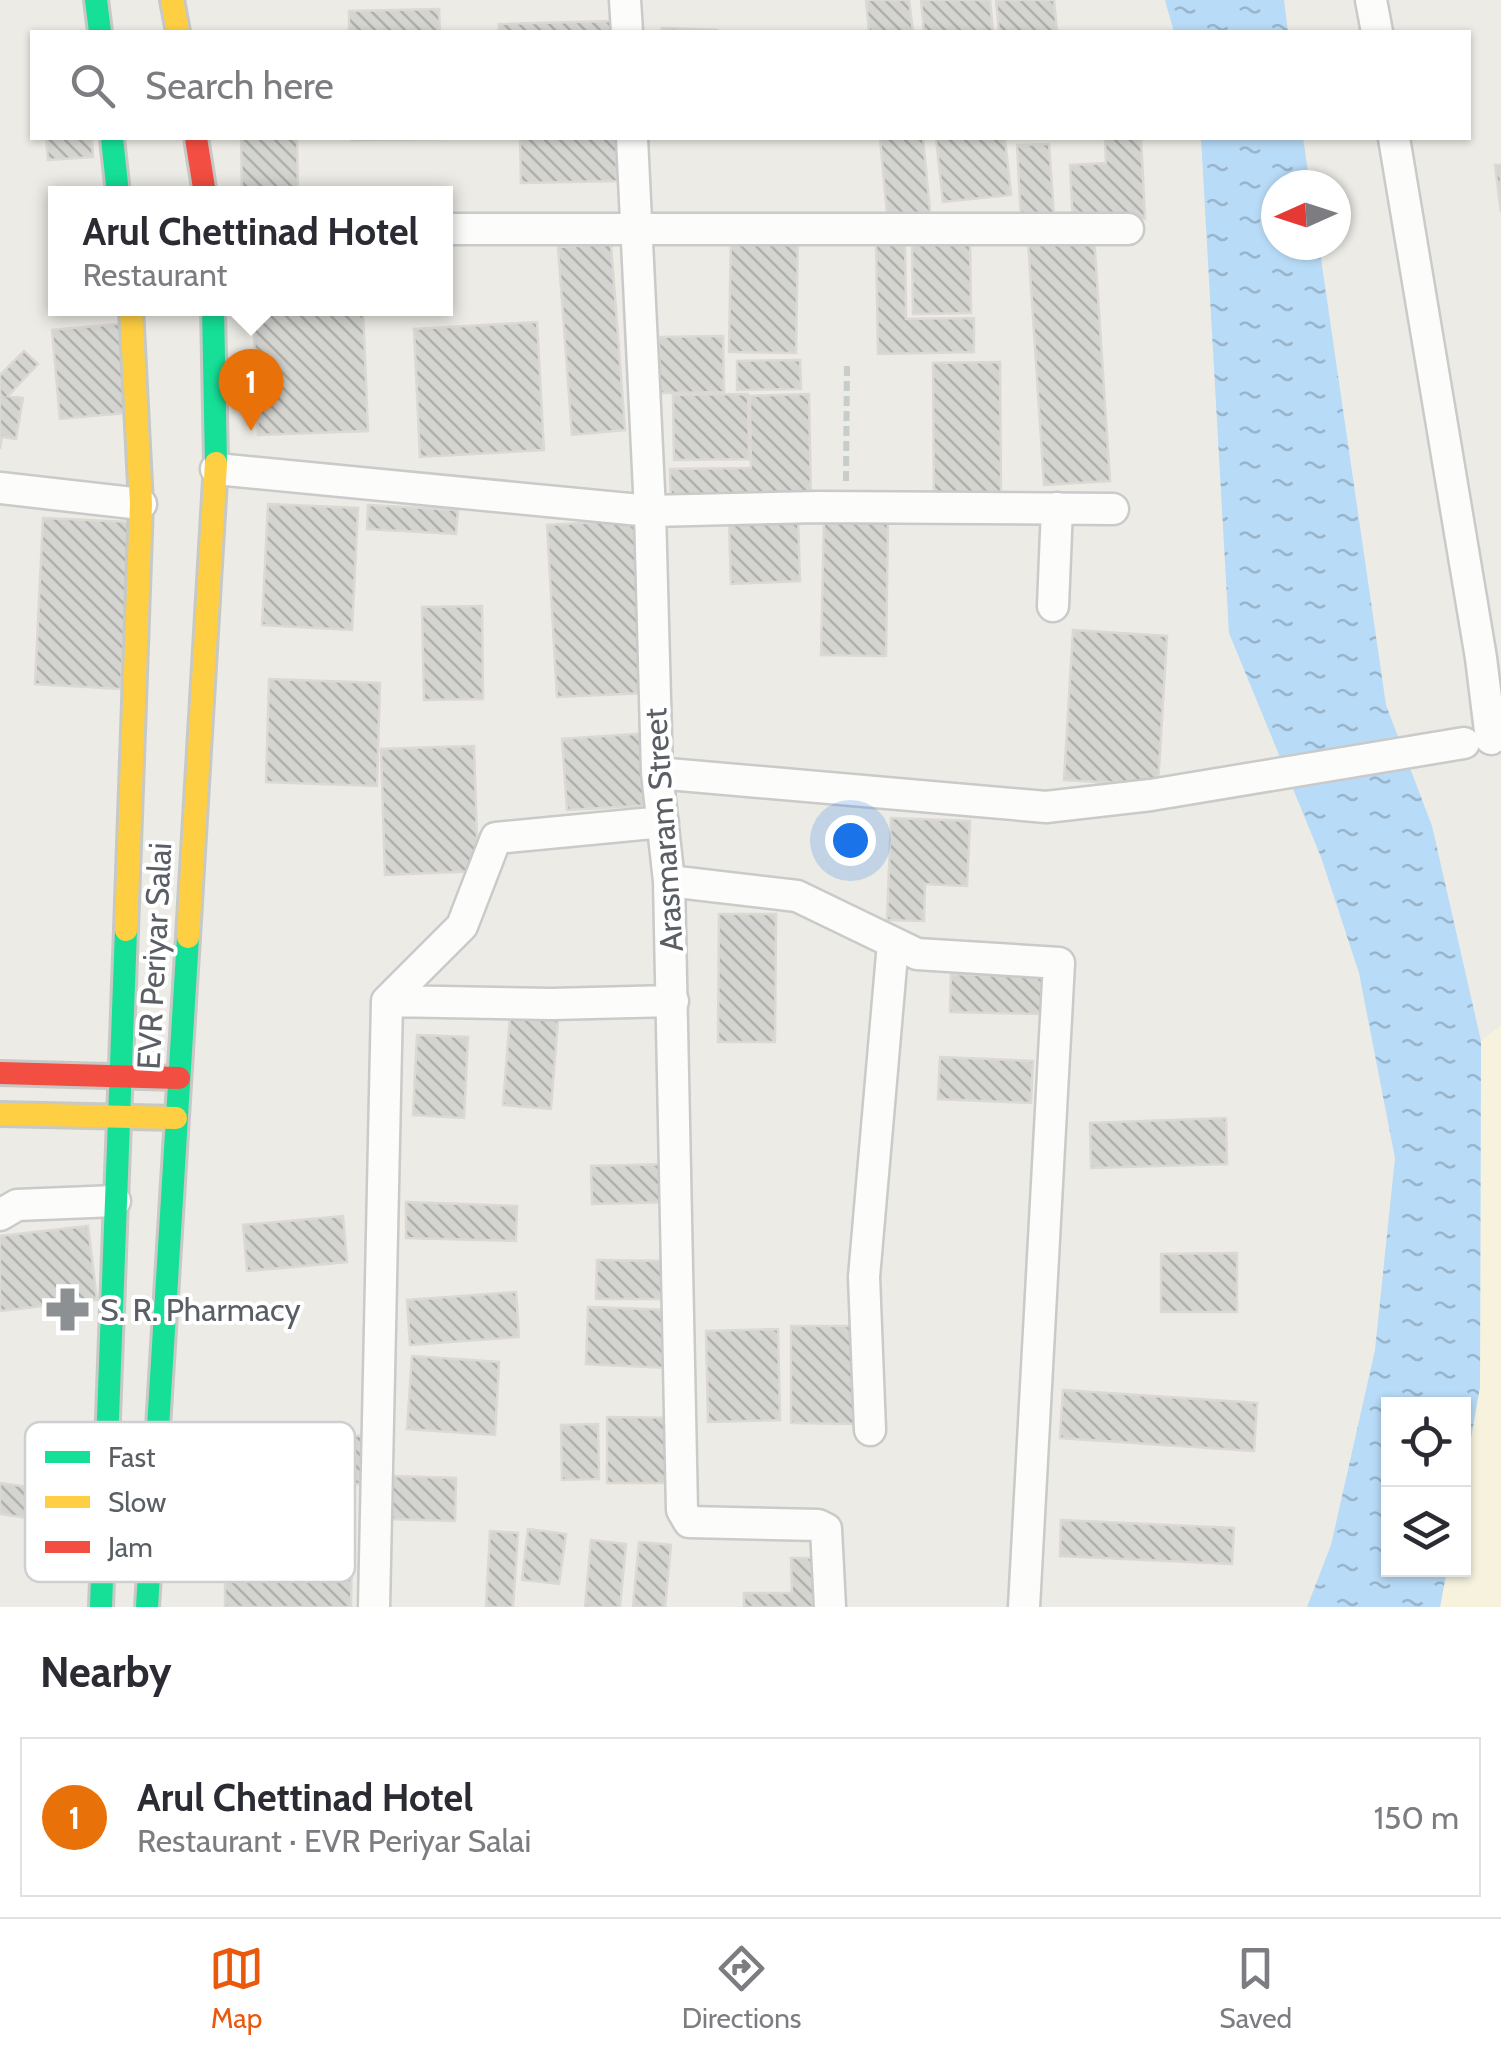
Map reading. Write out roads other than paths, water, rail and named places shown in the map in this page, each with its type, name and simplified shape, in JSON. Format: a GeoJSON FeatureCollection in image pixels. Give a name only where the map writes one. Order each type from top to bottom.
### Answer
{"type":"FeatureCollection","features":[{"type":"Feature","properties":{"kind":"main road"},"geometry":{"type":"LineString","coordinates":[[96,0],[100,30]]}},
{"type":"Feature","properties":{"kind":"main road"},"geometry":{"type":"LineString","coordinates":[[172,0],[178,30]]}},
{"type":"Feature","properties":{"kind":"main road"},"geometry":{"type":"LineString","coordinates":[[112,140],[117,186]]}},
{"type":"Feature","properties":{"kind":"main road"},"geometry":{"type":"LineString","coordinates":[[196,140],[204,186]]}},
{"type":"Feature","properties":{"kind":"main road","name":"EVR Periyar Salai"},"geometry":{"type":"LineString","coordinates":[[107,1422],[141,504],[131,316]]}},
{"type":"Feature","properties":{"kind":"main road","name":"EVR Periyar Salai"},"geometry":{"type":"LineString","coordinates":[[158,1422],[216,469],[213,316]]}},
{"type":"Feature","properties":{"kind":"main road"},"geometry":{"type":"LineString","coordinates":[[0,1073],[179,1078]]}},
{"type":"Feature","properties":{"kind":"main road"},"geometry":{"type":"LineString","coordinates":[[0,1114],[176,1118]]}},
{"type":"Feature","properties":{"kind":"main road","name":"EVR Periyar Salai"},"geometry":{"type":"LineString","coordinates":[[101,1607],[102,1582]]}},
{"type":"Feature","properties":{"kind":"main road","name":"EVR Periyar Salai"},"geometry":{"type":"LineString","coordinates":[[147,1607],[148,1582]]}},
{"type":"Feature","properties":{"kind":"street"},"geometry":{"type":"LineString","coordinates":[[626,0],[627,30]]}},
{"type":"Feature","properties":{"kind":"street"},"geometry":{"type":"LineString","coordinates":[[1371,0],[1377,30]]}},
{"type":"Feature","properties":{"kind":"street","name":"Arasmaram Street"},"geometry":{"type":"LineString","coordinates":[[632,140],[650,511],[657,773],[669,881],[682,1510],[688,1522],[818,1524],[826,1528],[830,1607]]}},
{"type":"Feature","properties":{"kind":"street"},"geometry":{"type":"LineString","coordinates":[[657,773],[1046,807],[1151,796],[1478,741],[1491,654],[1394,140]]}},
{"type":"Feature","properties":{"kind":"street"},"geometry":{"type":"LineString","coordinates":[[453,229],[1128,229]]}},
{"type":"Feature","properties":{"kind":"street"},"geometry":{"type":"LineString","coordinates":[[216,469],[650,511],[846,507],[1113,509]]}},
{"type":"Feature","properties":{"kind":"street"},"geometry":{"type":"LineString","coordinates":[[0,488],[141,504]]}},
{"type":"Feature","properties":{"kind":"street"},"geometry":{"type":"LineString","coordinates":[[1052,606],[1057,508]]}},
{"type":"Feature","properties":{"kind":"street"},"geometry":{"type":"LineString","coordinates":[[374,1607],[386,1000],[462,926],[496,838],[664,822]]}},
{"type":"Feature","properties":{"kind":"street"},"geometry":{"type":"LineString","coordinates":[[669,881],[797,896],[917,954],[1059,963],[1024,1607]]}},
{"type":"Feature","properties":{"kind":"street"},"geometry":{"type":"LineString","coordinates":[[870,1430],[864,1277],[893,942]]}},
{"type":"Feature","properties":{"kind":"street"},"geometry":{"type":"LineString","coordinates":[[386,1000],[552,1004],[673,1001]]}},
{"type":"Feature","properties":{"kind":"street"},"geometry":{"type":"LineString","coordinates":[[0,1215],[16,1205],[114,1201]]}},
{"type":"Feature","properties":{"kind":"water"},"geometry":{"type":"Polygon","coordinates":[[[1165,0],[1284,0],[1288,30],[1173,30],[1165,0]]]}},
{"type":"Feature","properties":{"kind":"water"},"geometry":{"type":"Polygon","coordinates":[[[1201,140],[1303,140],[1308,170],[1261,170],[1261,260],[1321,260],[1386,705],[1432,826],[1481,1041],[1480,1387],[1471,1438],[1471,1397],[1381,1397],[1381,1577],[1446,1577],[1440,1607],[1307,1607],[1331,1545],[1375,1350],[1395,1158],[1359,973],[1321,857],[1229,633],[1201,140]]]}},
{"type":"Feature","properties":{"kind":"place","name":"Arul Chettinad Hotel"},"geometry":{"type":"Point","coordinates":[251,431]}},
{"type":"Feature","properties":{"kind":"place","name":"S. R. Pharmacy"},"geometry":{"type":"Point","coordinates":[67,1309]}}]}
